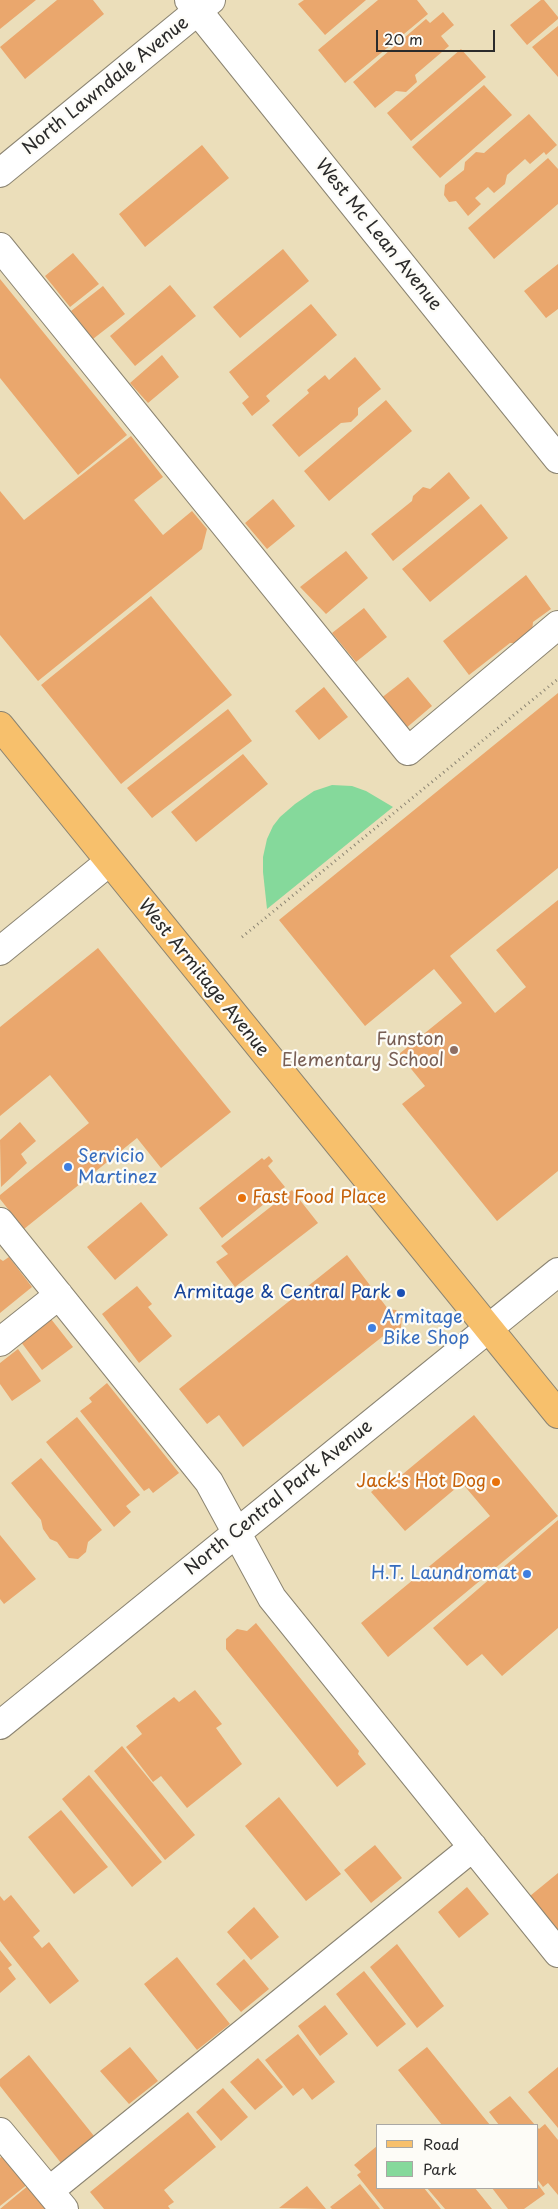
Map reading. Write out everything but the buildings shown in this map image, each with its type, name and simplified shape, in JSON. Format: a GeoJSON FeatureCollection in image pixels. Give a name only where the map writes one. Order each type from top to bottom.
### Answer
{"type":"FeatureCollection","features":[{"type":"Feature","properties":{"kind":"main road","name":"West Armitage Avenue"},"geometry":{"type":"LineString","coordinates":[[0,726],[558,1414]]}},
{"type":"Feature","properties":{"kind":"street","name":"North Lawndale Avenue"},"geometry":{"type":"LineString","coordinates":[[0,173],[199,4]]}},
{"type":"Feature","properties":{"kind":"street","name":"West Mc Lean Avenue"},"geometry":{"type":"LineString","coordinates":[[199,4],[558,458]]}},
{"type":"Feature","properties":{"kind":"street"},"geometry":{"type":"LineString","coordinates":[[0,247],[408,751],[558,625]]}},
{"type":"Feature","properties":{"kind":"street"},"geometry":{"type":"LineString","coordinates":[[0,952],[110,862]]}},
{"type":"Feature","properties":{"kind":"street"},"geometry":{"type":"LineString","coordinates":[[0,1222],[209,1482],[272,1598],[558,1953]]}},
{"type":"Feature","properties":{"kind":"street","name":"North Central Park Avenue"},"geometry":{"type":"LineString","coordinates":[[0,1725],[558,1272]]}},
{"type":"Feature","properties":{"kind":"street"},"geometry":{"type":"LineString","coordinates":[[0,1342],[59,1295]]}},
{"type":"Feature","properties":{"kind":"street"},"geometry":{"type":"LineString","coordinates":[[0,2132],[56,2200],[473,1847]]}},
{"type":"Feature","properties":{"kind":"path"},"geometry":{"type":"LineString","coordinates":[[242,937],[558,679]]}},
{"type":"Feature","properties":{"kind":"green space"},"geometry":{"type":"Polygon","coordinates":[[[332,785],[352,786],[366,791],[393,807],[267,909],[263,857],[267,839],[273,826],[295,804],[314,791],[332,785]]]}},
{"type":"Feature","properties":{"kind":"place","name":"Funston Elementary School"},"geometry":{"type":"Point","coordinates":[454,1050]}},
{"type":"Feature","properties":{"kind":"place","name":"Servicio Martinez"},"geometry":{"type":"Point","coordinates":[68,1167]}},
{"type":"Feature","properties":{"kind":"place","name":"Fast Food Place"},"geometry":{"type":"Point","coordinates":[242,1198]}},
{"type":"Feature","properties":{"kind":"place","name":"Armitage & Central Park"},"geometry":{"type":"Point","coordinates":[401,1293]}},
{"type":"Feature","properties":{"kind":"place","name":"Armitage Bike Shop"},"geometry":{"type":"Point","coordinates":[372,1328]}},
{"type":"Feature","properties":{"kind":"place","name":"Jack's Hot Dog"},"geometry":{"type":"Point","coordinates":[496,1482]}},
{"type":"Feature","properties":{"kind":"place","name":"H.T. Laundromat"},"geometry":{"type":"Point","coordinates":[527,1574]}}]}
